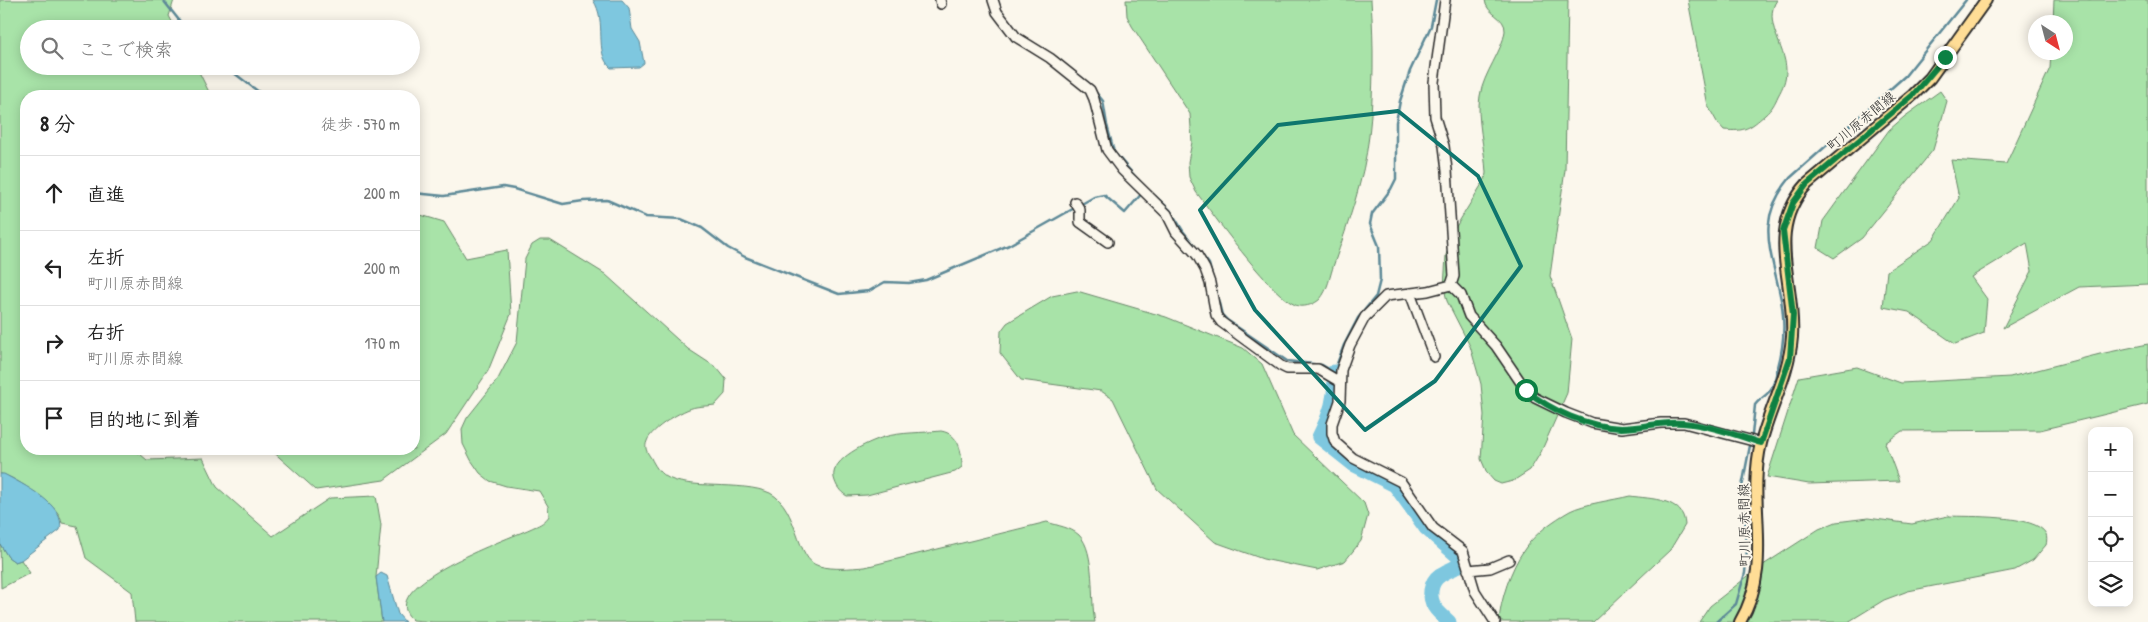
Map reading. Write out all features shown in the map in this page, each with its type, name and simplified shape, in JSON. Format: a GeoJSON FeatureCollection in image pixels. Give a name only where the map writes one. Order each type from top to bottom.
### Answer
{"type":"FeatureCollection","features":[{"type":"Feature","properties":{"kind":"main road","name":"町川原赤間線"},"geometry":{"type":"LineString","coordinates":[[1740,622],[1752,599],[1758,572],[1756,497],[1761,443],[1790,358],[1793,315],[1783,231],[1793,203],[1807,184],[1913,95],[1930,78],[1986,0]]}},
{"type":"Feature","properties":{"kind":"street"},"geometry":{"type":"LineString","coordinates":[[993,0],[997,12],[1016,37],[1050,58],[1090,90],[1107,150],[1122,170],[1167,214],[1176,232],[1197,255],[1210,282],[1216,315],[1221,322],[1281,366],[1287,369],[1318,369],[1340,382]]}},
{"type":"Feature","properties":{"kind":"street"},"geometry":{"type":"LineString","coordinates":[[1445,0],[1434,82],[1435,117],[1444,146],[1448,178],[1454,263],[1454,276],[1451,284]]}},
{"type":"Feature","properties":{"kind":"street"},"geometry":{"type":"LineString","coordinates":[[1075,202],[1080,210],[1080,222],[1108,242]]}},
{"type":"Feature","properties":{"kind":"street"},"geometry":{"type":"LineString","coordinates":[[1451,284],[1428,291],[1386,296],[1365,317],[1350,344],[1341,370],[1340,400],[1332,424],[1332,433],[1336,442],[1353,458],[1401,482],[1433,528],[1463,551],[1475,591],[1495,622]]}},
{"type":"Feature","properties":{"kind":"street"},"geometry":{"type":"LineString","coordinates":[[1451,284],[1460,295],[1469,316],[1496,346],[1526,390],[1535,398],[1592,424],[1622,428],[1667,422],[1684,423],[1702,426],[1761,443]]}},
{"type":"Feature","properties":{"kind":"street"},"geometry":{"type":"LineString","coordinates":[[1410,293],[1434,357]]}},
{"type":"Feature","properties":{"kind":"street"},"geometry":{"type":"LineString","coordinates":[[1468,570],[1490,568],[1509,560]]}},
{"type":"Feature","properties":{"kind":"highlighted area"},"geometry":{"type":"Polygon","coordinates":[[[1398,111],[1478,176],[1521,266],[1435,381],[1365,430],[1255,310],[1200,210],[1278,125],[1398,111]]]}},
{"type":"Feature","properties":{"kind":"green space"},"geometry":{"type":"Polygon","coordinates":[[[0,0],[174,0],[169,16],[171,20],[20,20],[20,75],[200,75],[208,90],[20,90],[20,455],[141,455],[147,460],[203,458],[217,487],[273,536],[330,498],[376,496],[381,525],[376,577],[382,622],[135,622],[132,592],[86,558],[77,526],[62,523],[58,513],[39,496],[21,483],[0,474],[0,0]]]}},
{"type":"Feature","properties":{"kind":"green space"},"geometry":{"type":"Polygon","coordinates":[[[1126,0],[1371,0],[1373,85],[1367,152],[1355,201],[1333,268],[1323,295],[1316,302],[1307,306],[1299,306],[1289,301],[1276,290],[1245,256],[1196,192],[1189,177],[1188,162],[1192,142],[1190,114],[1132,26],[1127,16],[1126,0]]]}},
{"type":"Feature","properties":{"kind":"green space"},"geometry":{"type":"Polygon","coordinates":[[[1485,0],[1568,0],[1565,170],[1550,276],[1572,339],[1567,393],[1541,452],[1530,470],[1513,481],[1501,484],[1494,481],[1487,473],[1481,459],[1484,415],[1481,384],[1470,346],[1447,301],[1444,288],[1446,255],[1454,230],[1485,179],[1486,173],[1480,123],[1480,96],[1485,79],[1501,46],[1505,31],[1502,22],[1489,9],[1485,0]]]}},
{"type":"Feature","properties":{"kind":"green space"},"geometry":{"type":"Polygon","coordinates":[[[1688,0],[1777,0],[1773,8],[1772,17],[1785,61],[1785,80],[1771,108],[1747,128],[1742,130],[1724,130],[1708,106],[1688,0]]]}},
{"type":"Feature","properties":{"kind":"green space"},"geometry":{"type":"Polygon","coordinates":[[[2054,0],[2148,0],[2148,284],[2079,287],[2003,328],[2032,271],[2027,243],[1971,277],[1987,299],[1984,333],[1955,344],[1909,312],[1883,307],[1887,271],[1933,240],[1959,198],[1951,160],[2006,164],[2050,68],[2051,60],[2073,60],[2073,15],[2053,15],[2054,0]]]}},
{"type":"Feature","properties":{"kind":"green space"},"geometry":{"type":"Polygon","coordinates":[[[1940,91],[1947,101],[1933,150],[1862,238],[1834,258],[1818,248],[1823,221],[1889,130],[1940,91]]]}},
{"type":"Feature","properties":{"kind":"green space"},"geometry":{"type":"Polygon","coordinates":[[[420,215],[444,222],[466,258],[507,250],[511,314],[488,371],[446,434],[420,453],[420,215]]]}},
{"type":"Feature","properties":{"kind":"green space"},"geometry":{"type":"Polygon","coordinates":[[[540,240],[550,240],[605,274],[688,349],[717,368],[726,379],[725,394],[715,405],[696,407],[683,411],[661,425],[650,436],[646,443],[646,450],[663,475],[675,481],[700,485],[744,487],[770,493],[787,510],[805,554],[811,562],[830,568],[865,567],[1047,522],[1064,527],[1079,535],[1088,553],[1092,576],[1095,622],[433,622],[413,620],[405,606],[412,592],[428,578],[451,564],[538,525],[549,516],[548,506],[539,491],[506,486],[490,481],[480,473],[463,444],[462,429],[467,418],[498,379],[517,342],[525,259],[532,245],[540,240]]]}},
{"type":"Feature","properties":{"kind":"green space"},"geometry":{"type":"Polygon","coordinates":[[[1077,291],[1166,317],[1243,348],[1262,364],[1293,435],[1364,503],[1368,515],[1361,541],[1345,561],[1317,570],[1263,559],[1215,542],[1157,489],[1113,399],[1101,391],[1021,380],[1000,353],[1001,331],[1007,323],[1052,296],[1077,291]]]}},
{"type":"Feature","properties":{"kind":"green space"},"geometry":{"type":"Polygon","coordinates":[[[2148,344],[2148,404],[2040,430],[1902,431],[1885,443],[1899,481],[1809,484],[1767,477],[1799,377],[1857,367],[1901,383],[2010,377],[2148,344]]]}},
{"type":"Feature","properties":{"kind":"green space"},"geometry":{"type":"Polygon","coordinates":[[[941,431],[956,439],[960,449],[962,467],[955,472],[867,495],[847,496],[837,486],[834,471],[838,464],[851,452],[860,447],[891,435],[941,431]]]}},
{"type":"Feature","properties":{"kind":"green space"},"geometry":{"type":"Polygon","coordinates":[[[277,455],[418,455],[384,480],[316,490],[277,455]]]}},
{"type":"Feature","properties":{"kind":"green space"},"geometry":{"type":"Polygon","coordinates":[[[1630,496],[1665,501],[1679,510],[1685,525],[1670,550],[1593,622],[1499,622],[1504,595],[1519,557],[1539,533],[1570,511],[1590,504],[1630,496]]]}},
{"type":"Feature","properties":{"kind":"green space"},"geometry":{"type":"Polygon","coordinates":[[[1948,516],[2001,518],[2029,523],[2040,528],[2046,534],[2046,545],[2033,560],[2015,570],[1908,591],[1884,600],[1848,622],[1699,622],[1710,606],[1757,569],[1819,529],[1836,522],[1868,518],[1912,524],[1948,516]]]}},
{"type":"Feature","properties":{"kind":"green space"},"geometry":{"type":"Polygon","coordinates":[[[0,544],[8,557],[15,562],[21,560],[30,573],[1,588],[0,544]]]}},
{"type":"Feature","properties":{"kind":"water"},"geometry":{"type":"Polygon","coordinates":[[[593,0],[622,0],[629,8],[632,29],[640,42],[644,63],[639,67],[611,68],[606,61],[601,45],[600,18],[593,0]]]}},
{"type":"Feature","properties":{"kind":"water"},"geometry":{"type":"Polygon","coordinates":[[[0,474],[4,474],[41,496],[57,512],[60,521],[60,530],[21,560],[15,562],[8,557],[0,544],[0,474]]]}},
{"type":"Feature","properties":{"kind":"water"},"geometry":{"type":"Polygon","coordinates":[[[381,573],[387,576],[398,614],[405,622],[382,622],[376,577],[381,573]]]}},
{"type":"Feature","properties":{"kind":"waterway"},"geometry":{"type":"LineString","coordinates":[[163,0],[179,20]]}},
{"type":"Feature","properties":{"kind":"waterway"},"geometry":{"type":"LineString","coordinates":[[1155,196],[1170,210],[1183,231],[1209,264],[1222,315],[1227,320],[1287,361],[1322,365],[1334,372],[1344,345],[1358,318],[1376,296],[1380,280],[1379,246],[1370,224],[1372,214],[1391,189],[1396,179],[1396,122],[1400,101],[1410,71],[1431,26],[1436,0]]}},
{"type":"Feature","properties":{"kind":"waterway"},"geometry":{"type":"LineString","coordinates":[[1716,622],[1736,604],[1745,573],[1747,549],[1742,487],[1752,435],[1755,405],[1772,387],[1782,348],[1782,309],[1768,232],[1773,206],[1790,178],[1905,76],[1966,0]]}},
{"type":"Feature","properties":{"kind":"waterway"},"geometry":{"type":"LineString","coordinates":[[1056,57],[1069,68]]}},
{"type":"Feature","properties":{"kind":"waterway"},"geometry":{"type":"LineString","coordinates":[[237,75],[256,90]]}},
{"type":"Feature","properties":{"kind":"waterway"},"geometry":{"type":"LineString","coordinates":[[1094,90],[1103,101],[1114,152],[1140,182]]}},
{"type":"Feature","properties":{"kind":"waterway"},"geometry":{"type":"LineString","coordinates":[[420,194],[444,196],[503,187],[563,204],[607,200],[646,217],[681,219],[702,228],[728,248],[745,257],[839,294],[869,291],[885,282],[909,283],[926,280],[1009,245],[1094,197],[1104,195],[1125,213],[1143,192]]}},
{"type":"Feature","properties":{"kind":"waterway"},"geometry":{"type":"LineString","coordinates":[[1334,372],[1335,381],[1332,406],[1319,437],[1353,464],[1395,485],[1426,528],[1459,557],[1460,563],[1455,568],[1440,575],[1434,582],[1431,590],[1434,606],[1449,622]]}},
{"type":"Feature","properties":{"kind":"route"},"geometry":{"type":"LineString","coordinates":[[1526,390],[1535,398],[1579,420],[1592,424],[1622,428],[1672,422],[1684,423],[1702,426],[1761,443],[1790,358],[1793,315],[1783,244],[1783,231],[1788,213],[1799,193],[1807,184],[1896,111],[1930,78],[1945,57]]}}]}
